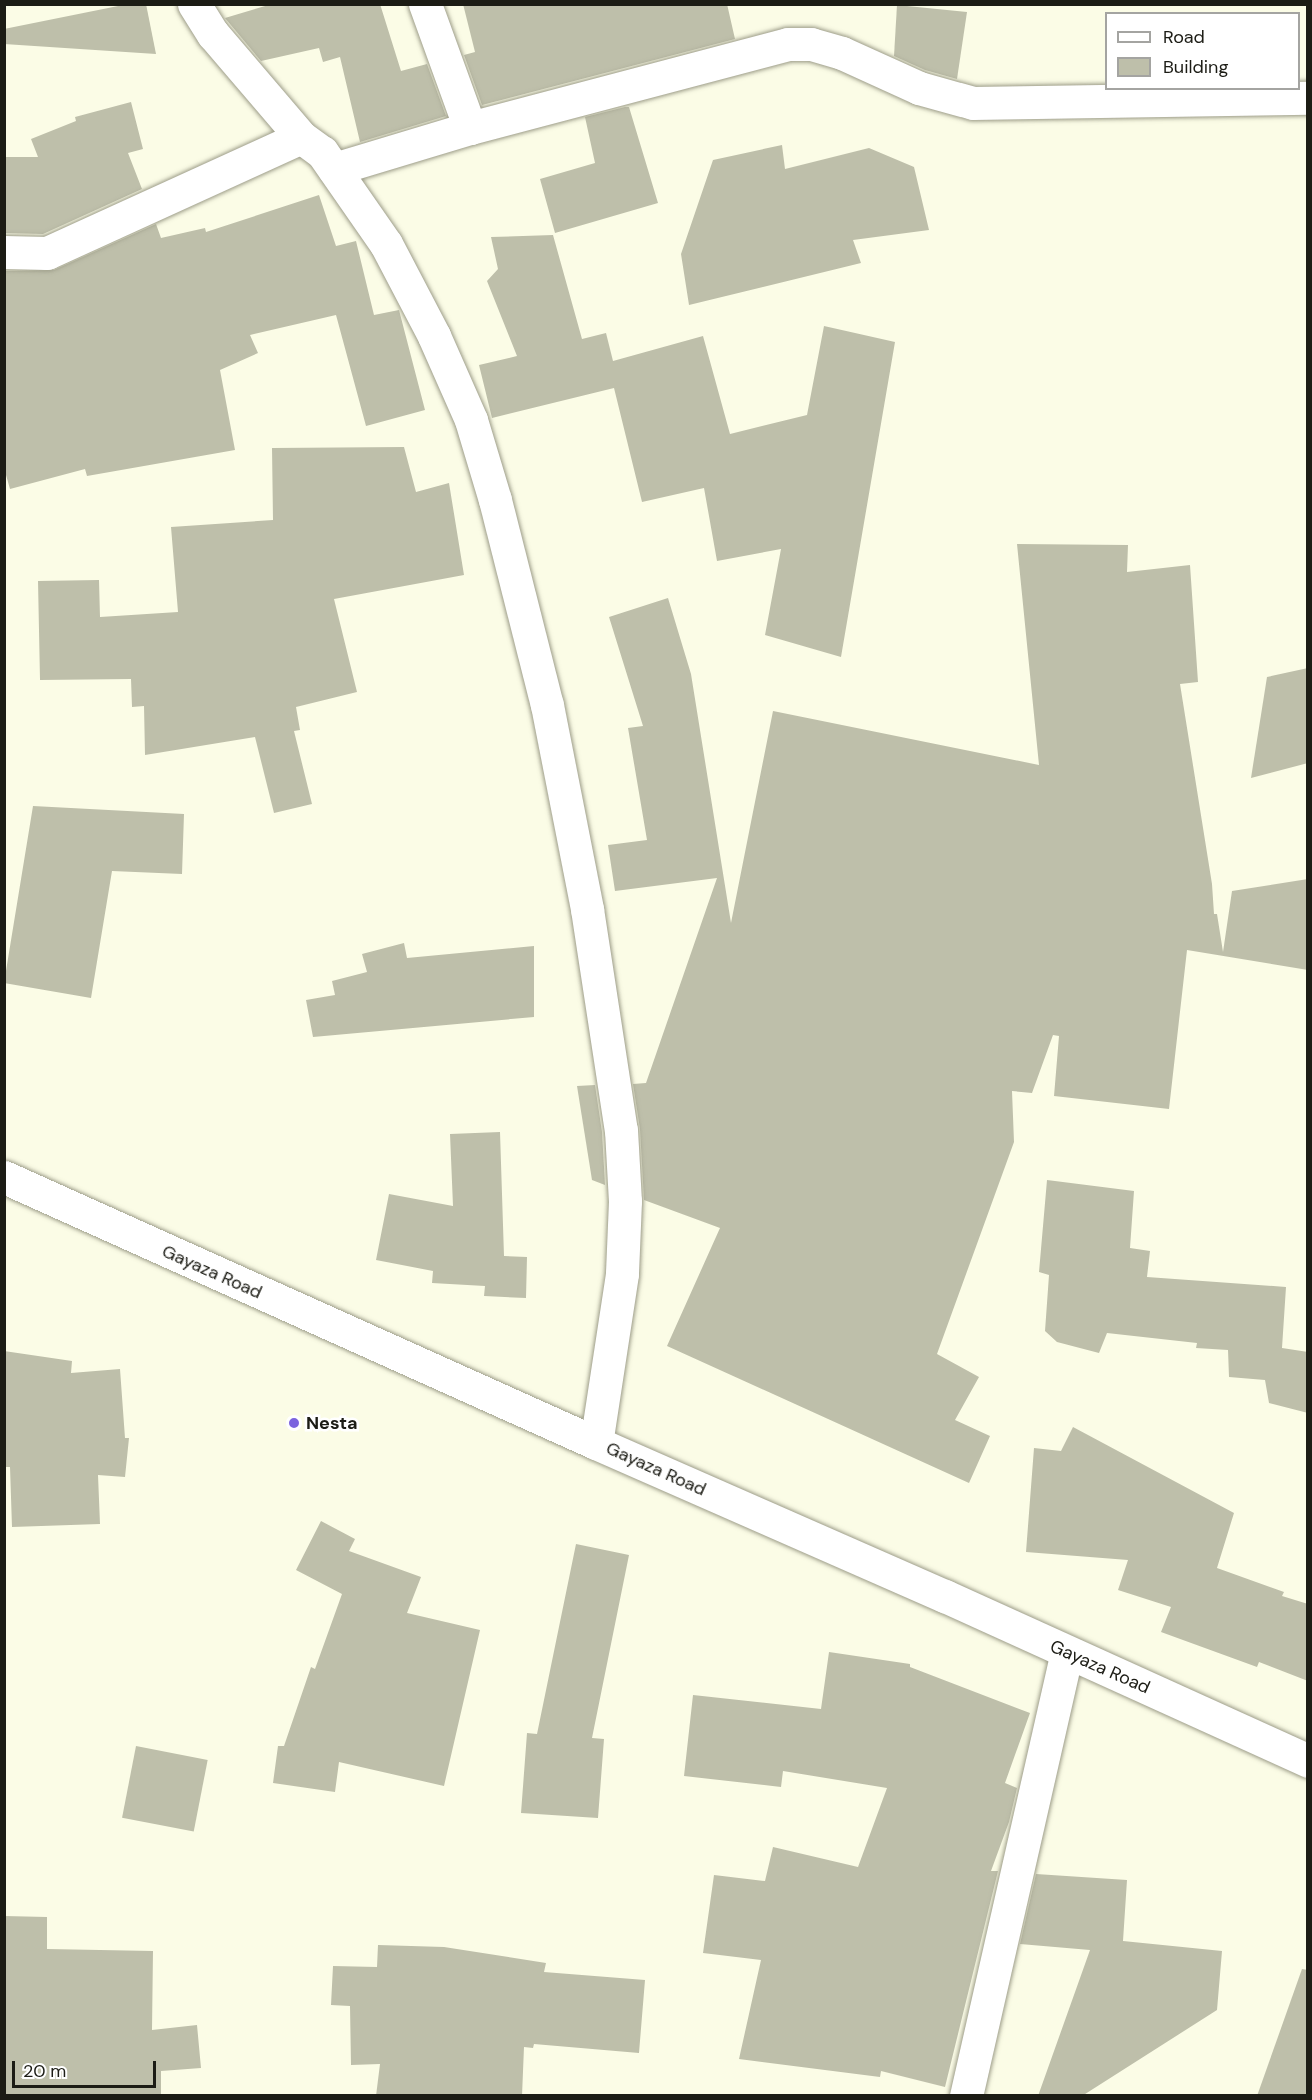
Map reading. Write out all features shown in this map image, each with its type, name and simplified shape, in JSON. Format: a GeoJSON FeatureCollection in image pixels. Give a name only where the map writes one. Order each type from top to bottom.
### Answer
{"type":"FeatureCollection","features":[{"type":"Feature","properties":{"kind":"street"},"geometry":{"type":"LineString","coordinates":[[194,4],[213,34],[301,137],[322,152],[386,244],[434,336],[471,420],[495,500],[547,705],[587,909],[621,1130],[625,1201],[622,1274],[596,1443]]}},
{"type":"Feature","properties":{"kind":"street"},"geometry":{"type":"LineString","coordinates":[[425,4],[470,128]]}},
{"type":"Feature","properties":{"kind":"street"},"geometry":{"type":"LineString","coordinates":[[334,169],[470,128],[788,44],[811,44],[842,53],[919,88],[973,103],[1308,98]]}},
{"type":"Feature","properties":{"kind":"street"},"geometry":{"type":"LineString","coordinates":[[4,252],[47,253],[301,137]]}},
{"type":"Feature","properties":{"kind":"street","name":"Gayaza Road"},"geometry":{"type":"LineString","coordinates":[[4,1177],[596,1443],[945,1596],[1308,1761]]}},
{"type":"Feature","properties":{"kind":"street"},"geometry":{"type":"LineString","coordinates":[[966,2096],[1067,1653]]}},
{"type":"Feature","properties":{"kind":"building"},"geometry":{"type":"Polygon","coordinates":[[[128,4],[146,4],[156,54],[4,44],[4,29],[128,4]]]}},
{"type":"Feature","properties":{"kind":"building"},"geometry":{"type":"Polygon","coordinates":[[[272,4],[380,4],[401,71],[427,64],[446,116],[360,142],[340,57],[323,62],[319,48],[261,61],[225,18],[272,4]]]}},
{"type":"Feature","properties":{"kind":"building"},"geometry":{"type":"Polygon","coordinates":[[[463,4],[727,4],[735,39],[482,105],[464,55],[475,52],[463,4]]]}},
{"type":"Feature","properties":{"kind":"building"},"geometry":{"type":"Polygon","coordinates":[[[897,5],[967,12],[957,79],[925,70],[894,56],[897,5]]]}},
{"type":"Feature","properties":{"kind":"building"},"geometry":{"type":"Polygon","coordinates":[[[131,102],[143,149],[128,153],[142,189],[43,234],[4,233],[4,157],[38,157],[31,139],[76,121],[75,117],[131,102]]]}},
{"type":"Feature","properties":{"kind":"building"},"geometry":{"type":"Polygon","coordinates":[[[629,107],[658,203],[555,233],[540,179],[595,163],[585,117],[629,107]]]}},
{"type":"Feature","properties":{"kind":"building"},"geometry":{"type":"Polygon","coordinates":[[[782,145],[785,169],[869,148],[914,167],[929,230],[853,240],[861,263],[689,305],[681,254],[713,160],[782,145]]]}},
{"type":"Feature","properties":{"kind":"building"},"geometry":{"type":"Polygon","coordinates":[[[319,195],[336,246],[356,241],[374,315],[399,310],[425,410],[366,426],[336,315],[250,335],[258,353],[220,370],[235,450],[87,476],[85,469],[10,489],[4,468],[4,271],[54,270],[156,224],[161,238],[205,228],[206,232],[319,195]]]}},
{"type":"Feature","properties":{"kind":"building"},"geometry":{"type":"Polygon","coordinates":[[[553,235],[582,339],[606,333],[613,361],[703,336],[730,434],[807,415],[824,326],[895,342],[841,657],[765,635],[781,549],[717,561],[704,488],[642,502],[614,388],[492,418],[479,365],[517,356],[487,281],[498,269],[491,237],[553,235]]]}},
{"type":"Feature","properties":{"kind":"building"},"geometry":{"type":"Polygon","coordinates":[[[404,447],[416,492],[449,483],[464,575],[334,599],[357,692],[296,707],[300,730],[294,731],[312,804],[274,813],[255,737],[145,755],[144,706],[132,707],[131,679],[40,680],[38,581],[99,580],[100,617],[178,612],[171,527],[273,520],[272,448],[404,447]]]}},
{"type":"Feature","properties":{"kind":"building"},"geometry":{"type":"Polygon","coordinates":[[[1017,544],[1128,545],[1127,572],[1190,565],[1198,682],[1180,684],[1212,884],[1214,914],[1217,914],[1223,952],[1232,891],[1308,879],[1308,970],[1187,950],[1169,1109],[1054,1096],[1059,1036],[1053,1035],[1032,1093],[1012,1091],[1014,1142],[937,1354],[979,1377],[955,1420],[990,1436],[969,1483],[667,1346],[720,1228],[644,1200],[640,1129],[633,1084],[646,1083],[717,878],[615,891],[608,845],[647,840],[628,728],[643,726],[609,617],[668,598],[691,674],[731,923],[773,711],[1039,765],[1017,544]]]}},
{"type":"Feature","properties":{"kind":"building"},"geometry":{"type":"Polygon","coordinates":[[[1308,668],[1308,763],[1251,778],[1267,677],[1308,668]]]}},
{"type":"Feature","properties":{"kind":"building"},"geometry":{"type":"Polygon","coordinates":[[[33,806],[184,814],[182,874],[112,871],[91,998],[4,983],[33,806]]]}},
{"type":"Feature","properties":{"kind":"building"},"geometry":{"type":"Polygon","coordinates":[[[404,943],[407,958],[534,946],[534,1017],[313,1037],[306,1000],[335,995],[332,981],[367,972],[362,954],[404,943]]]}},
{"type":"Feature","properties":{"kind":"building"},"geometry":{"type":"Polygon","coordinates":[[[595,1085],[602,1132],[605,1185],[592,1180],[577,1086],[595,1085]]]}},
{"type":"Feature","properties":{"kind":"building"},"geometry":{"type":"Polygon","coordinates":[[[500,1132],[504,1256],[527,1257],[526,1298],[484,1296],[485,1286],[432,1283],[433,1271],[376,1260],[389,1194],[453,1206],[450,1134],[500,1132]]]}},
{"type":"Feature","properties":{"kind":"building"},"geometry":{"type":"Polygon","coordinates":[[[1047,1180],[1134,1191],[1130,1248],[1150,1251],[1147,1277],[1286,1287],[1282,1348],[1308,1352],[1308,1413],[1269,1403],[1265,1380],[1229,1377],[1228,1350],[1196,1348],[1197,1343],[1107,1333],[1099,1353],[1057,1342],[1045,1331],[1049,1275],[1039,1272],[1047,1180]]]}},
{"type":"Feature","properties":{"kind":"building"},"geometry":{"type":"Polygon","coordinates":[[[4,1351],[72,1361],[71,1373],[120,1369],[125,1438],[129,1438],[125,1477],[98,1475],[100,1524],[12,1527],[10,1467],[4,1467],[4,1351]]]}},
{"type":"Feature","properties":{"kind":"building"},"geometry":{"type":"Polygon","coordinates":[[[1073,1427],[1234,1513],[1217,1568],[1284,1592],[1282,1596],[1308,1604],[1308,1681],[1259,1662],[1257,1667],[1161,1632],[1171,1607],[1118,1590],[1128,1560],[1026,1552],[1034,1448],[1061,1451],[1073,1427]]]}},
{"type":"Feature","properties":{"kind":"building"},"geometry":{"type":"Polygon","coordinates":[[[321,1521],[355,1539],[349,1551],[421,1577],[407,1613],[480,1630],[444,1786],[339,1762],[335,1792],[273,1783],[278,1746],[284,1746],[311,1667],[315,1669],[342,1594],[296,1570],[321,1521]]]}},
{"type":"Feature","properties":{"kind":"building"},"geometry":{"type":"Polygon","coordinates":[[[576,1544],[629,1555],[592,1738],[604,1739],[598,1818],[521,1813],[527,1733],[537,1734],[576,1544]]]}},
{"type":"Feature","properties":{"kind":"building"},"geometry":{"type":"Polygon","coordinates":[[[829,1652],[910,1664],[910,1667],[1030,1713],[1005,1783],[1017,1788],[1009,1822],[991,1871],[998,1871],[945,2087],[881,2071],[880,2077],[739,2059],[761,1960],[703,1953],[714,1875],[765,1881],[773,1847],[858,1867],[887,1788],[783,1771],[781,1787],[684,1776],[693,1695],[821,1709],[829,1652]]]}},
{"type":"Feature","properties":{"kind":"building"},"geometry":{"type":"Polygon","coordinates":[[[136,1746],[208,1760],[194,1832],[122,1818],[136,1746]]]}},
{"type":"Feature","properties":{"kind":"building"},"geometry":{"type":"Polygon","coordinates":[[[1036,1874],[1127,1880],[1123,1941],[1222,1951],[1217,2010],[1082,2096],[1038,2096],[1090,1950],[1020,1944],[1036,1874]]]}},
{"type":"Feature","properties":{"kind":"building"},"geometry":{"type":"Polygon","coordinates":[[[4,1916],[47,1917],[47,1949],[153,1951],[152,2030],[197,2025],[201,2068],[161,2071],[161,2096],[4,2096],[4,1916]]]}},
{"type":"Feature","properties":{"kind":"building"},"geometry":{"type":"Polygon","coordinates":[[[378,1945],[444,1947],[546,1963],[544,1972],[645,1980],[639,2053],[534,2044],[533,2048],[524,2047],[522,2096],[376,2096],[380,2064],[351,2065],[350,2006],[331,2005],[333,1966],[377,1967],[378,1945]]]}},
{"type":"Feature","properties":{"kind":"building"},"geometry":{"type":"Polygon","coordinates":[[[1302,1969],[1308,1970],[1308,2096],[1257,2096],[1302,1969]]]}},
{"type":"Feature","properties":{"kind":"place","name":"Nesta"},"geometry":{"type":"Point","coordinates":[294,1423]}}]}
